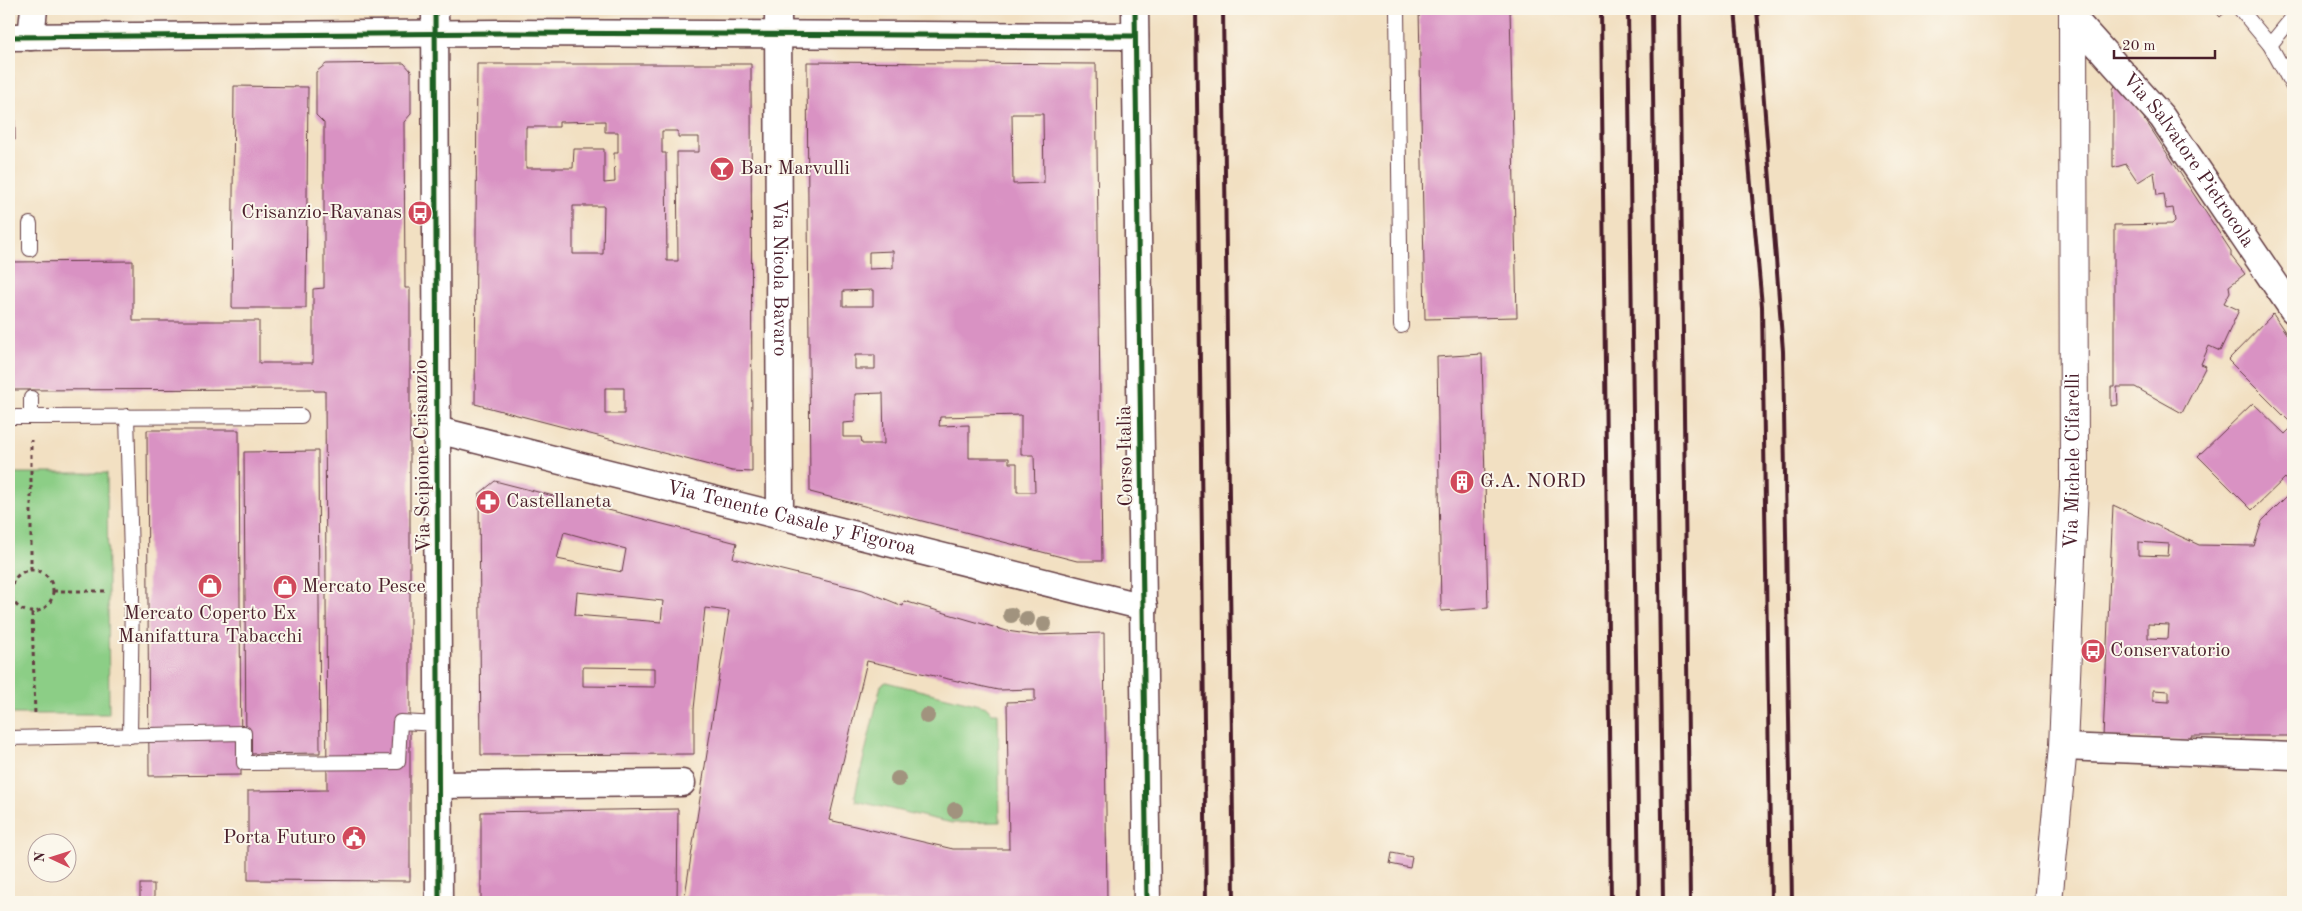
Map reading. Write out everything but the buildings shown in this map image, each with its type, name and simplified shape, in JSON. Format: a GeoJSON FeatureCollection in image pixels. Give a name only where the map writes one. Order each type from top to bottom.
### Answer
{"type":"FeatureCollection","features":[{"type":"Feature","properties":{"kind":"main road","name":"Via Michele Cifarelli"},"geometry":{"type":"LineString","coordinates":[[2048,902],[2063,747],[2074,486],[2074,14]]}},
{"type":"Feature","properties":{"kind":"street"},"geometry":{"type":"LineString","coordinates":[[34,9],[20,37],[435,21],[778,21],[1136,36]]}},
{"type":"Feature","properties":{"kind":"street","name":"Corso Italia"},"geometry":{"type":"LineString","coordinates":[[1135,9],[1147,902]]}},
{"type":"Feature","properties":{"kind":"street","name":"Via Salvatore Pietrocola"},"geometry":{"type":"LineString","coordinates":[[2074,14],[2162,118],[2293,310]]}},
{"type":"Feature","properties":{"kind":"street","name":"Via Scipione Crisanzio"},"geometry":{"type":"LineString","coordinates":[[435,21],[440,724],[439,902]]}},
{"type":"Feature","properties":{"kind":"street","name":"Via Nicola Bavaro"},"geometry":{"type":"LineString","coordinates":[[778,21],[780,516]]}},
{"type":"Feature","properties":{"kind":"street","name":"Via Tenente Casale y Figoroa"},"geometry":{"type":"LineString","coordinates":[[438,430],[1144,607]]}},
{"type":"Feature","properties":{"kind":"street"},"geometry":{"type":"LineString","coordinates":[[2063,747],[2293,756]]}},
{"type":"Feature","properties":{"kind":"street"},"geometry":{"type":"LineString","coordinates":[[440,785],[682,783]]}},
{"type":"Feature","properties":{"kind":"lane"},"geometry":{"type":"LineString","coordinates":[[1397,9],[1401,326]]}},
{"type":"Feature","properties":{"kind":"lane"},"geometry":{"type":"LineString","coordinates":[[2240,9],[2270,45],[2293,87]]}},
{"type":"Feature","properties":{"kind":"lane"},"geometry":{"type":"LineString","coordinates":[[2270,45],[2293,17]]}},
{"type":"Feature","properties":{"kind":"lane"},"geometry":{"type":"LineString","coordinates":[[30,224],[30,249]]}},
{"type":"Feature","properties":{"kind":"lane"},"geometry":{"type":"LineString","coordinates":[[31,398],[31,417]]}},
{"type":"Feature","properties":{"kind":"lane"},"geometry":{"type":"LineString","coordinates":[[127,416],[132,591],[130,736]]}},
{"type":"Feature","properties":{"kind":"lane"},"geometry":{"type":"LineString","coordinates":[[9,417],[301,416]]}},
{"type":"Feature","properties":{"kind":"lane"},"geometry":{"type":"LineString","coordinates":[[9,738],[244,733],[244,764],[398,762],[400,722],[440,724]]}},
{"type":"Feature","properties":{"kind":"path"},"geometry":{"type":"LineString","coordinates":[[31,417],[31,570]]}},
{"type":"Feature","properties":{"kind":"path"},"geometry":{"type":"LineString","coordinates":[[31,570],[46,574],[51,581],[53,592],[50,603],[44,609],[32,613],[22,611],[16,606],[9,589],[17,576],[31,570]]}},
{"type":"Feature","properties":{"kind":"path"},"geometry":{"type":"LineString","coordinates":[[53,592],[132,591]]}},
{"type":"Feature","properties":{"kind":"path"},"geometry":{"type":"LineString","coordinates":[[32,613],[35,738]]}},
{"type":"Feature","properties":{"kind":"green space"},"geometry":{"type":"Polygon","coordinates":[[[9,473],[107,473],[109,714],[9,714],[9,473]]]}},
{"type":"Feature","properties":{"kind":"green space"},"geometry":{"type":"Polygon","coordinates":[[[886,682],[987,707],[992,713],[998,713],[1000,822],[952,823],[856,801],[855,795],[881,685],[886,682]]]}},
{"type":"Feature","properties":{"kind":"railway"},"geometry":{"type":"LineString","coordinates":[[1196,9],[1206,902]]}},
{"type":"Feature","properties":{"kind":"railway"},"geometry":{"type":"LineString","coordinates":[[1223,9],[1234,902]]}},
{"type":"Feature","properties":{"kind":"railway"},"geometry":{"type":"LineString","coordinates":[[1601,9],[1611,902]]}},
{"type":"Feature","properties":{"kind":"railway"},"geometry":{"type":"LineString","coordinates":[[1628,9],[1639,902]]}},
{"type":"Feature","properties":{"kind":"railway"},"geometry":{"type":"LineString","coordinates":[[1652,9],[1663,902]]}},
{"type":"Feature","properties":{"kind":"railway"},"geometry":{"type":"LineString","coordinates":[[1679,9],[1690,902]]}},
{"type":"Feature","properties":{"kind":"railway"},"geometry":{"type":"LineString","coordinates":[[1735,9],[1762,306],[1771,902]]}},
{"type":"Feature","properties":{"kind":"railway"},"geometry":{"type":"LineString","coordinates":[[1757,9],[1783,351],[1792,902]]}},
{"type":"Feature","properties":{"kind":"cycle path"},"geometry":{"type":"LineString","coordinates":[[435,9],[439,902]]}},
{"type":"Feature","properties":{"kind":"cycle path"},"geometry":{"type":"LineString","coordinates":[[1135,9],[1147,902]]}},
{"type":"Feature","properties":{"kind":"cycle path"},"geometry":{"type":"LineString","coordinates":[[9,37],[500,33],[1135,36]]}},
{"type":"Feature","properties":{"kind":"place","name":"Bar Marvulli"},"geometry":{"type":"Point","coordinates":[722,169]}},
{"type":"Feature","properties":{"kind":"place","name":"Crisanzio-Ravanas"},"geometry":{"type":"Point","coordinates":[420,213]}},
{"type":"Feature","properties":{"kind":"place","name":"G.A. NORD"},"geometry":{"type":"Point","coordinates":[1462,482]}},
{"type":"Feature","properties":{"kind":"place","name":"Castellaneta"},"geometry":{"type":"Point","coordinates":[488,502]}},
{"type":"Feature","properties":{"kind":"place","name":"Mercato Coperto Ex Manifattura Tabacchi"},"geometry":{"type":"Point","coordinates":[210,586]}},
{"type":"Feature","properties":{"kind":"place","name":"Mercato Pesce"},"geometry":{"type":"Point","coordinates":[285,587]}},
{"type":"Feature","properties":{"kind":"place","name":"Conservatorio"},"geometry":{"type":"Point","coordinates":[2093,651]}},
{"type":"Feature","properties":{"kind":"place","name":"Porta Futuro"},"geometry":{"type":"Point","coordinates":[354,838]}}]}
